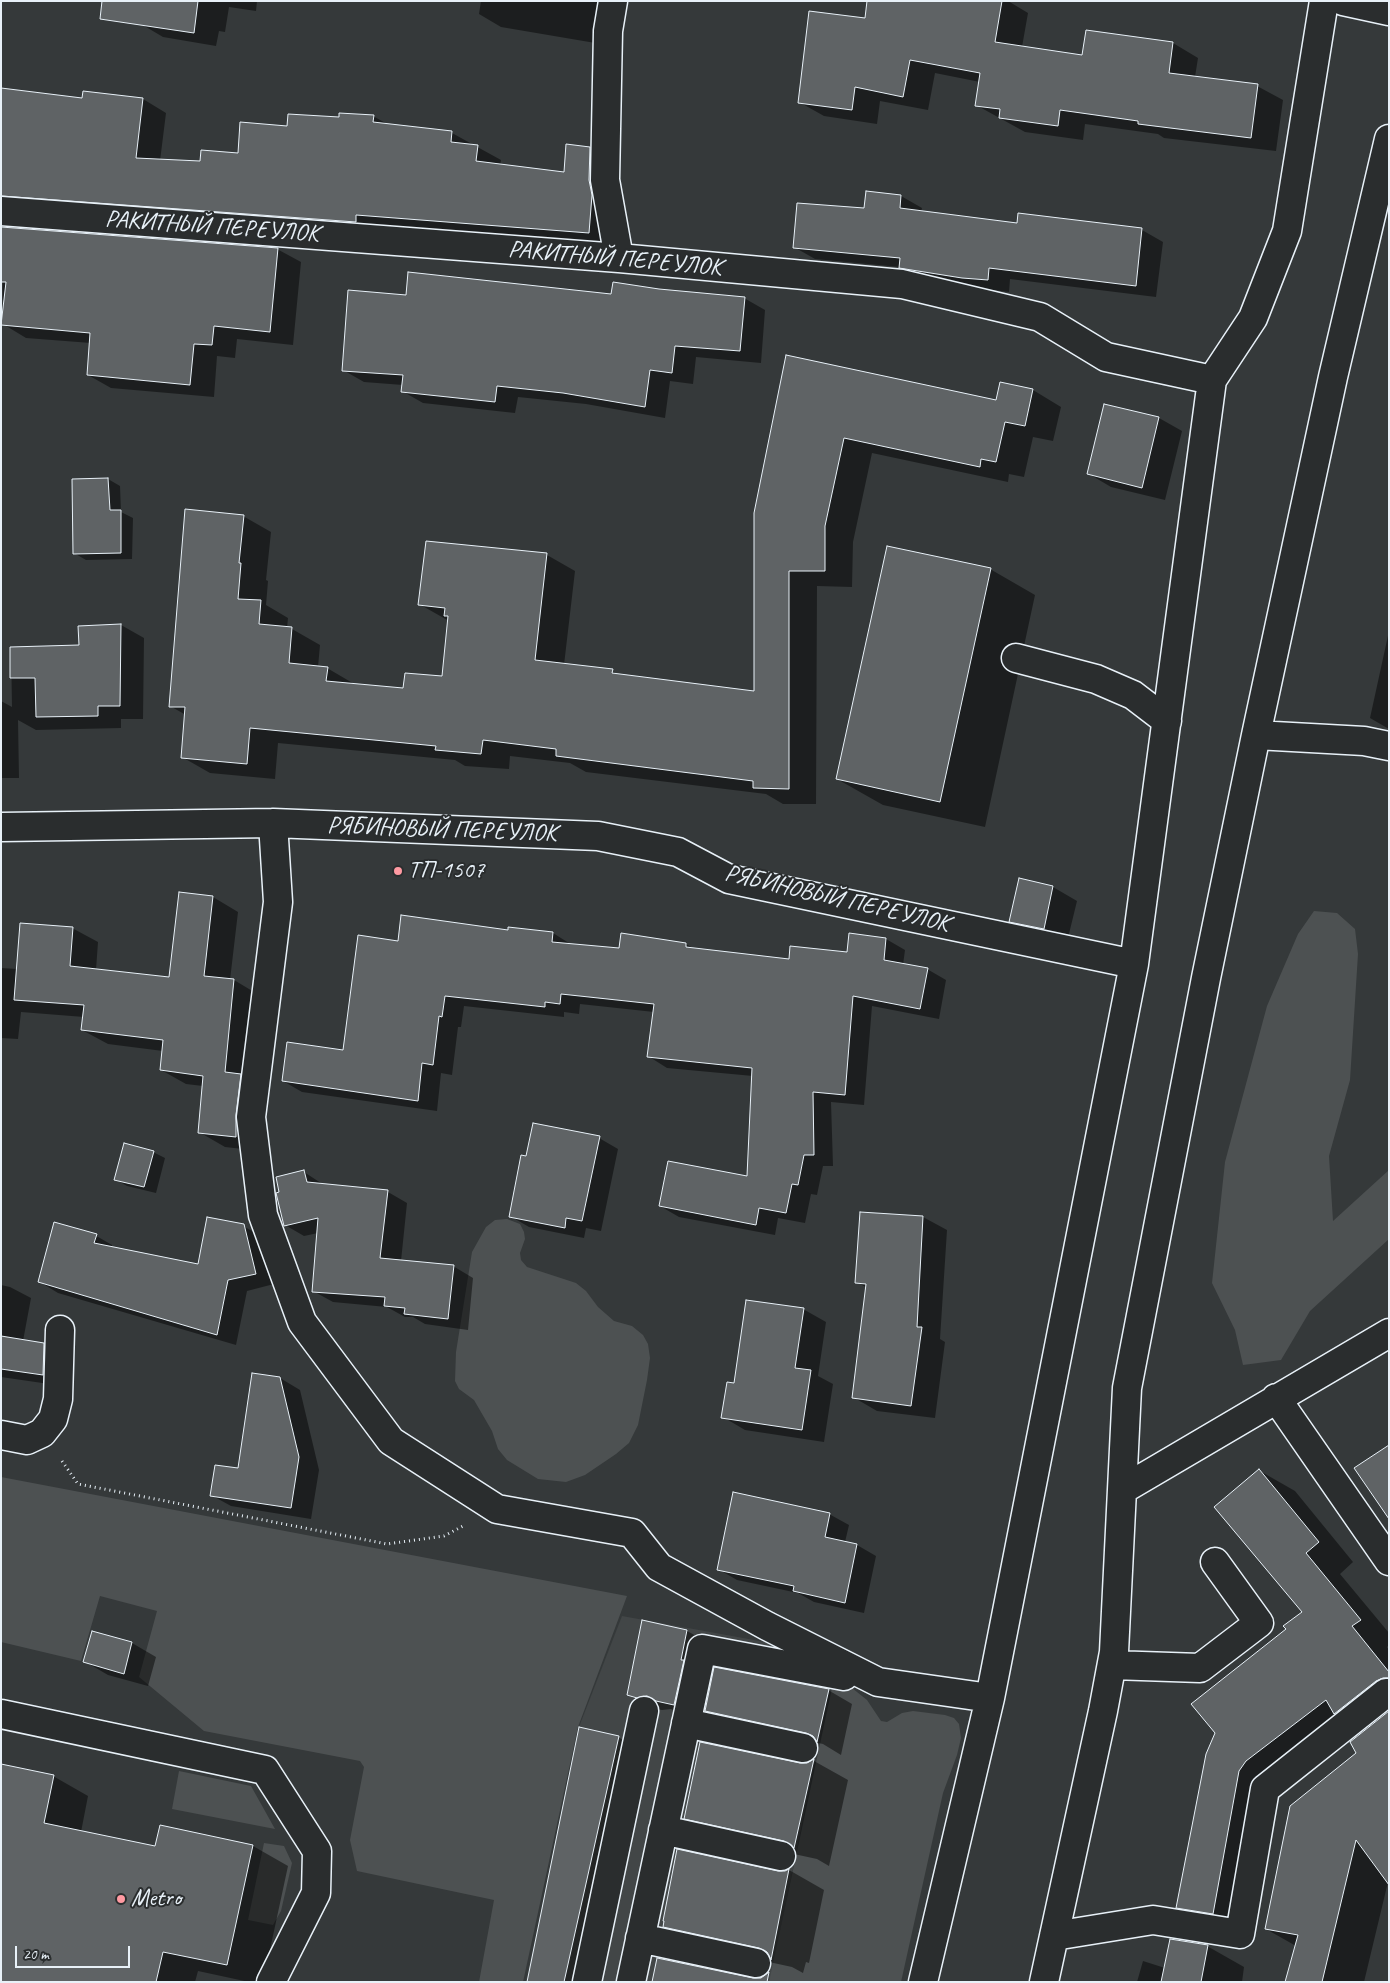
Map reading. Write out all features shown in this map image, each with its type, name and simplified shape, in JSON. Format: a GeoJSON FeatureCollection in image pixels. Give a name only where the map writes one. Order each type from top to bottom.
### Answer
{"type":"FeatureCollection","features":[{"type":"Feature","properties":{"kind":"street"},"geometry":{"type":"LineString","coordinates":[[613,1],[608,31],[605,180],[619,258]]}},
{"type":"Feature","properties":{"kind":"street"},"geometry":{"type":"LineString","coordinates":[[923,1982],[990,1698],[1134,964],[1168,722],[1212,380],[1253,318],[1287,231],[1324,1]]}},
{"type":"Feature","properties":{"kind":"street"},"geometry":{"type":"LineString","coordinates":[[1343,1],[1389,11]]}},
{"type":"Feature","properties":{"kind":"street"},"geometry":{"type":"LineString","coordinates":[[1044,1982],[1103,1712],[1114,1652],[1127,1388],[1206,978],[1256,735],[1333,377],[1389,139]]}},
{"type":"Feature","properties":{"kind":"street","name":"РАКИТНЫЙ ПЕРЕУЛОК"},"geometry":{"type":"LineString","coordinates":[[1,211],[619,258],[902,284],[1040,317],[1106,357],[1212,380]]}},
{"type":"Feature","properties":{"kind":"street"},"geometry":{"type":"LineString","coordinates":[[1016,658],[1096,679],[1133,695],[1168,722]]}},
{"type":"Feature","properties":{"kind":"street"},"geometry":{"type":"LineString","coordinates":[[1256,735],[1364,741],[1389,746]]}},
{"type":"Feature","properties":{"kind":"street"},"geometry":{"type":"LineString","coordinates":[[274,823],[278,902],[251,1117],[262,1215],[302,1322],[391,1441],[496,1509],[632,1533],[658,1567],[767,1626],[878,1682]]}},
{"type":"Feature","properties":{"kind":"street","name":"РЯБИНОВЫЙ ПЕРЕУЛОК"},"geometry":{"type":"LineString","coordinates":[[1,827],[274,823],[598,836],[678,852],[729,879],[1134,964]]}},
{"type":"Feature","properties":{"kind":"street"},"geometry":{"type":"LineString","coordinates":[[1,1435],[27,1440],[42,1433],[52,1419],[58,1398],[60,1330]]}},
{"type":"Feature","properties":{"kind":"street"},"geometry":{"type":"LineString","coordinates":[[1122,1490],[1389,1333]]}},
{"type":"Feature","properties":{"kind":"street"},"geometry":{"type":"LineString","coordinates":[[1276,1398],[1389,1561]]}},
{"type":"Feature","properties":{"kind":"street"},"geometry":{"type":"LineString","coordinates":[[1112,1665],[1200,1668],[1259,1623],[1215,1562]]}},
{"type":"Feature","properties":{"kind":"street"},"geometry":{"type":"LineString","coordinates":[[631,1982],[702,1649],[878,1682],[990,1698]]}},
{"type":"Feature","properties":{"kind":"street"},"geometry":{"type":"LineString","coordinates":[[1054,1936],[1152,1920],[1240,1934],[1264,1788],[1386,1693]]}},
{"type":"Feature","properties":{"kind":"street"},"geometry":{"type":"LineString","coordinates":[[587,1982],[644,1711]]}},
{"type":"Feature","properties":{"kind":"street"},"geometry":{"type":"LineString","coordinates":[[1,1714],[265,1770],[317,1851],[316,1892],[271,1982]]}},
{"type":"Feature","properties":{"kind":"street"},"geometry":{"type":"LineString","coordinates":[[686,1723],[803,1748]]}},
{"type":"Feature","properties":{"kind":"street"},"geometry":{"type":"LineString","coordinates":[[663,1830],[780,1856]]}},
{"type":"Feature","properties":{"kind":"street"},"geometry":{"type":"LineString","coordinates":[[640,1938],[756,1963]]}},
{"type":"Feature","properties":{"kind":"path"},"geometry":{"type":"LineString","coordinates":[[42,1433],[78,1484],[387,1544],[444,1536],[496,1509]]}},
{"type":"Feature","properties":{"kind":"shaded area"},"geometry":{"type":"Polygon","coordinates":[[[1314,911],[1337,913],[1355,929],[1358,954],[1350,1080],[1329,1156],[1333,1221],[1389,1170],[1389,1239],[1310,1311],[1281,1360],[1243,1365],[1235,1330],[1212,1283],[1225,1162],[1267,1006],[1298,934],[1314,911]]]}},
{"type":"Feature","properties":{"kind":"shaded area"},"geometry":{"type":"Polygon","coordinates":[[[507,1219],[520,1224],[524,1232],[525,1239],[520,1253],[521,1260],[527,1267],[576,1283],[614,1321],[632,1326],[643,1335],[648,1344],[650,1358],[647,1380],[638,1425],[629,1443],[585,1475],[566,1482],[538,1479],[507,1460],[498,1449],[492,1431],[474,1400],[459,1389],[455,1381],[456,1352],[472,1252],[486,1227],[495,1220],[507,1219]]]}},
{"type":"Feature","properties":{"kind":"shaded area"},"geometry":{"type":"Polygon","coordinates":[[[1,1477],[627,1596],[578,1727],[523,1982],[479,1982],[494,1900],[357,1871],[350,1840],[364,1767],[360,1761],[204,1731],[139,1677],[157,1611],[100,1596],[81,1661],[1,1642],[1,1477]]]}},
{"type":"Feature","properties":{"kind":"shaded area"},"geometry":{"type":"Polygon","coordinates":[[[622,1616],[776,1644],[830,1686],[770,1982],[526,1982],[579,1727],[622,1616]]]}},
{"type":"Feature","properties":{"kind":"shaded area"},"geometry":{"type":"Polygon","coordinates":[[[835,1684],[847,1684],[867,1700],[881,1721],[887,1722],[902,1713],[913,1711],[945,1715],[954,1718],[959,1724],[961,1738],[943,1793],[901,1982],[769,1982],[832,1688],[835,1684]]]}},
{"type":"Feature","properties":{"kind":"shaded area"},"geometry":{"type":"Polygon","coordinates":[[[179,1771],[251,1786],[275,1829],[172,1809],[179,1771]]]}},
{"type":"Feature","properties":{"kind":"shaded area"},"geometry":{"type":"Polygon","coordinates":[[[264,1843],[284,1846],[292,1863],[281,1911],[273,1925],[248,1920],[264,1843]]]}},
{"type":"Feature","properties":{"kind":"building"},"geometry":{"type":"Polygon","coordinates":[[[102,1],[198,1],[194,33],[100,19],[102,1]]]}},
{"type":"Feature","properties":{"kind":"building"},"geometry":{"type":"Polygon","coordinates":[[[867,1],[1002,1],[995,42],[1082,55],[1086,30],[1173,42],[1169,73],[1258,84],[1251,138],[1138,124],[1138,121],[1060,110],[1058,126],[999,118],[1000,109],[975,106],[980,73],[910,60],[903,97],[855,87],[852,110],[798,103],[809,11],[865,18],[867,1]]]}},
{"type":"Feature","properties":{"kind":"building"},"geometry":{"type":"Polygon","coordinates":[[[1,88],[82,98],[83,91],[143,98],[136,158],[200,161],[201,150],[238,153],[240,122],[287,126],[288,114],[339,117],[339,113],[374,115],[373,122],[452,131],[451,142],[478,145],[476,161],[564,172],[566,144],[590,147],[589,180],[592,195],[589,233],[356,215],[356,222],[1,196],[1,88]]]}},
{"type":"Feature","properties":{"kind":"building"},"geometry":{"type":"Polygon","coordinates":[[[866,191],[901,195],[900,208],[1017,223],[1018,213],[1142,228],[1136,286],[989,268],[988,280],[962,278],[899,268],[900,258],[793,248],[797,203],[864,208],[866,191]]]}},
{"type":"Feature","properties":{"kind":"building"},"geometry":{"type":"Polygon","coordinates":[[[1,227],[278,248],[270,332],[214,326],[212,345],[194,344],[190,385],[87,375],[90,333],[1,325],[6,282],[1,282],[1,227]]]}},
{"type":"Feature","properties":{"kind":"building"},"geometry":{"type":"Polygon","coordinates":[[[408,272],[611,294],[613,282],[659,289],[745,297],[740,351],[675,346],[672,373],[650,370],[645,407],[563,393],[497,386],[495,402],[401,392],[403,375],[342,371],[348,290],[406,295],[408,272]]]}},
{"type":"Feature","properties":{"kind":"building"},"geometry":{"type":"Polygon","coordinates":[[[786,355],[996,400],[1000,382],[1033,389],[1025,426],[1005,422],[996,462],[981,459],[980,467],[844,438],[825,526],[825,571],[789,571],[789,789],[753,788],[753,781],[556,756],[556,749],[483,740],[481,754],[435,750],[436,746],[250,728],[247,764],[181,758],[185,707],[169,707],[185,509],[244,515],[239,563],[241,563],[238,599],[261,600],[259,624],[292,627],[289,663],[328,667],[326,681],[403,688],[405,673],[442,676],[448,616],[444,616],[445,608],[418,605],[426,541],[547,553],[535,660],[613,669],[612,673],[754,691],[754,513],[786,355]]]}},
{"type":"Feature","properties":{"kind":"building"},"geometry":{"type":"Polygon","coordinates":[[[1104,404],[1159,417],[1142,488],[1087,474],[1104,404]]]}},
{"type":"Feature","properties":{"kind":"building"},"geometry":{"type":"Polygon","coordinates":[[[108,478],[110,510],[121,510],[121,553],[73,554],[72,479],[108,478]]]}},
{"type":"Feature","properties":{"kind":"building"},"geometry":{"type":"Polygon","coordinates":[[[887,546],[991,568],[940,802],[836,779],[887,546]]]}},
{"type":"Feature","properties":{"kind":"building"},"geometry":{"type":"Polygon","coordinates":[[[121,624],[120,706],[98,706],[98,716],[36,717],[35,678],[10,678],[10,647],[79,645],[78,626],[121,624]]]}},
{"type":"Feature","properties":{"kind":"building"},"geometry":{"type":"Polygon","coordinates":[[[1019,878],[1053,886],[1044,929],[1009,922],[1019,878]]]}},
{"type":"Feature","properties":{"kind":"building"},"geometry":{"type":"Polygon","coordinates":[[[179,892],[213,896],[204,976],[234,979],[225,1072],[241,1074],[236,1115],[236,1137],[198,1133],[203,1076],[160,1070],[163,1040],[81,1030],[84,1005],[14,1000],[20,923],[73,927],[70,966],[169,977],[179,892]]]}},
{"type":"Feature","properties":{"kind":"building"},"geometry":{"type":"Polygon","coordinates":[[[401,915],[508,930],[508,927],[553,932],[552,942],[619,948],[621,933],[686,943],[686,947],[789,959],[790,946],[847,952],[849,933],[886,938],[884,960],[928,968],[920,1009],[853,996],[845,1095],[813,1092],[814,1155],[804,1155],[798,1185],[792,1184],[786,1213],[759,1208],[756,1225],[659,1206],[668,1161],[747,1176],[752,1068],[647,1057],[654,1004],[561,994],[560,1004],[545,1002],[545,1007],[445,996],[442,1017],[439,1016],[433,1065],[422,1063],[418,1101],[282,1081],[287,1042],[343,1050],[358,935],[398,941],[401,915]]]}},
{"type":"Feature","properties":{"kind":"building"},"geometry":{"type":"Polygon","coordinates":[[[533,1123],[600,1136],[582,1221],[566,1218],[565,1228],[509,1217],[521,1155],[526,1156],[533,1123]]]}},
{"type":"Feature","properties":{"kind":"building"},"geometry":{"type":"Polygon","coordinates":[[[124,1143],[154,1151],[144,1187],[114,1180],[124,1143]]]}},
{"type":"Feature","properties":{"kind":"building"},"geometry":{"type":"Polygon","coordinates":[[[304,1170],[307,1182],[388,1190],[380,1258],[454,1265],[448,1319],[404,1314],[405,1308],[384,1306],[385,1297],[312,1292],[318,1218],[284,1226],[276,1193],[279,1192],[276,1177],[304,1170]]]}},
{"type":"Feature","properties":{"kind":"building"},"geometry":{"type":"Polygon","coordinates":[[[860,1212],[923,1216],[917,1327],[922,1327],[911,1406],[852,1398],[866,1284],[855,1283],[860,1212]]]}},
{"type":"Feature","properties":{"kind":"building"},"geometry":{"type":"Polygon","coordinates":[[[207,1217],[244,1224],[256,1274],[228,1280],[217,1335],[38,1282],[54,1222],[97,1234],[94,1243],[198,1264],[207,1217]]]}},
{"type":"Feature","properties":{"kind":"building"},"geometry":{"type":"Polygon","coordinates":[[[746,1300],[804,1308],[795,1368],[811,1370],[802,1430],[721,1418],[727,1382],[734,1383],[746,1300]]]}},
{"type":"Feature","properties":{"kind":"building"},"geometry":{"type":"Polygon","coordinates":[[[1,1336],[44,1343],[43,1375],[1,1369],[1,1336]]]}},
{"type":"Feature","properties":{"kind":"building"},"geometry":{"type":"Polygon","coordinates":[[[252,1373],[280,1377],[299,1457],[291,1508],[210,1496],[215,1465],[238,1468],[252,1373]]]}},
{"type":"Feature","properties":{"kind":"building"},"geometry":{"type":"Polygon","coordinates":[[[1389,1445],[1389,1519],[1354,1468],[1389,1445]]]}},
{"type":"Feature","properties":{"kind":"building"},"geometry":{"type":"Polygon","coordinates":[[[1259,1469],[1319,1542],[1306,1553],[1361,1620],[1352,1626],[1389,1672],[1389,1678],[1376,1681],[1334,1714],[1326,1700],[1246,1761],[1239,1771],[1213,1914],[1176,1908],[1206,1754],[1215,1733],[1191,1704],[1286,1629],[1283,1626],[1302,1612],[1214,1507],[1259,1469]]]}},
{"type":"Feature","properties":{"kind":"building"},"geometry":{"type":"Polygon","coordinates":[[[733,1492],[830,1513],[825,1537],[857,1544],[845,1603],[793,1591],[794,1586],[717,1570],[733,1492]]]}},
{"type":"Feature","properties":{"kind":"building"},"geometry":{"type":"Polygon","coordinates":[[[642,1620],[687,1630],[681,1660],[684,1660],[674,1705],[656,1701],[647,1696],[637,1698],[627,1695],[642,1620]]]}},
{"type":"Feature","properties":{"kind":"building"},"geometry":{"type":"Polygon","coordinates":[[[92,1631],[132,1642],[124,1674],[83,1662],[92,1631]]]}},
{"type":"Feature","properties":{"kind":"building"},"geometry":{"type":"Polygon","coordinates":[[[714,1667],[829,1689],[817,1742],[813,1736],[806,1733],[705,1711],[714,1667]]]}},
{"type":"Feature","properties":{"kind":"building"},"geometry":{"type":"Polygon","coordinates":[[[1389,1711],[1389,1885],[1356,1840],[1322,1982],[1285,1982],[1298,1935],[1265,1929],[1290,1806],[1356,1753],[1350,1742],[1389,1711]]]}},
{"type":"Feature","properties":{"kind":"building"},"geometry":{"type":"Polygon","coordinates":[[[579,1727],[619,1736],[564,1982],[527,1982],[579,1727]]]}},
{"type":"Feature","properties":{"kind":"building"},"geometry":{"type":"Polygon","coordinates":[[[700,1742],[800,1763],[807,1763],[814,1759],[794,1848],[784,1841],[684,1819],[700,1742]]]}},
{"type":"Feature","properties":{"kind":"building","name":"Metro"},"geometry":{"type":"Polygon","coordinates":[[[1,1764],[54,1775],[44,1823],[155,1846],[160,1825],[253,1845],[227,1965],[163,1952],[156,1982],[1,1982],[1,1764]]]}},
{"type":"Feature","properties":{"kind":"building"},"geometry":{"type":"Polygon","coordinates":[[[677,1849],[778,1871],[789,1869],[771,1960],[767,1952],[759,1948],[663,1927],[677,1849]]]}},
{"type":"Feature","properties":{"kind":"building"},"geometry":{"type":"Polygon","coordinates":[[[1170,1939],[1208,1945],[1201,1982],[1161,1982],[1170,1939]]]}},
{"type":"Feature","properties":{"kind":"building"},"geometry":{"type":"Polygon","coordinates":[[[657,1958],[753,1978],[761,1978],[769,1972],[767,1982],[652,1982],[657,1958]]]}},
{"type":"Feature","properties":{"kind":"place","name":"ТП-1507"},"geometry":{"type":"Point","coordinates":[398,871]}},
{"type":"Feature","properties":{"kind":"place","name":"Metro"},"geometry":{"type":"Point","coordinates":[121,1899]}}]}
